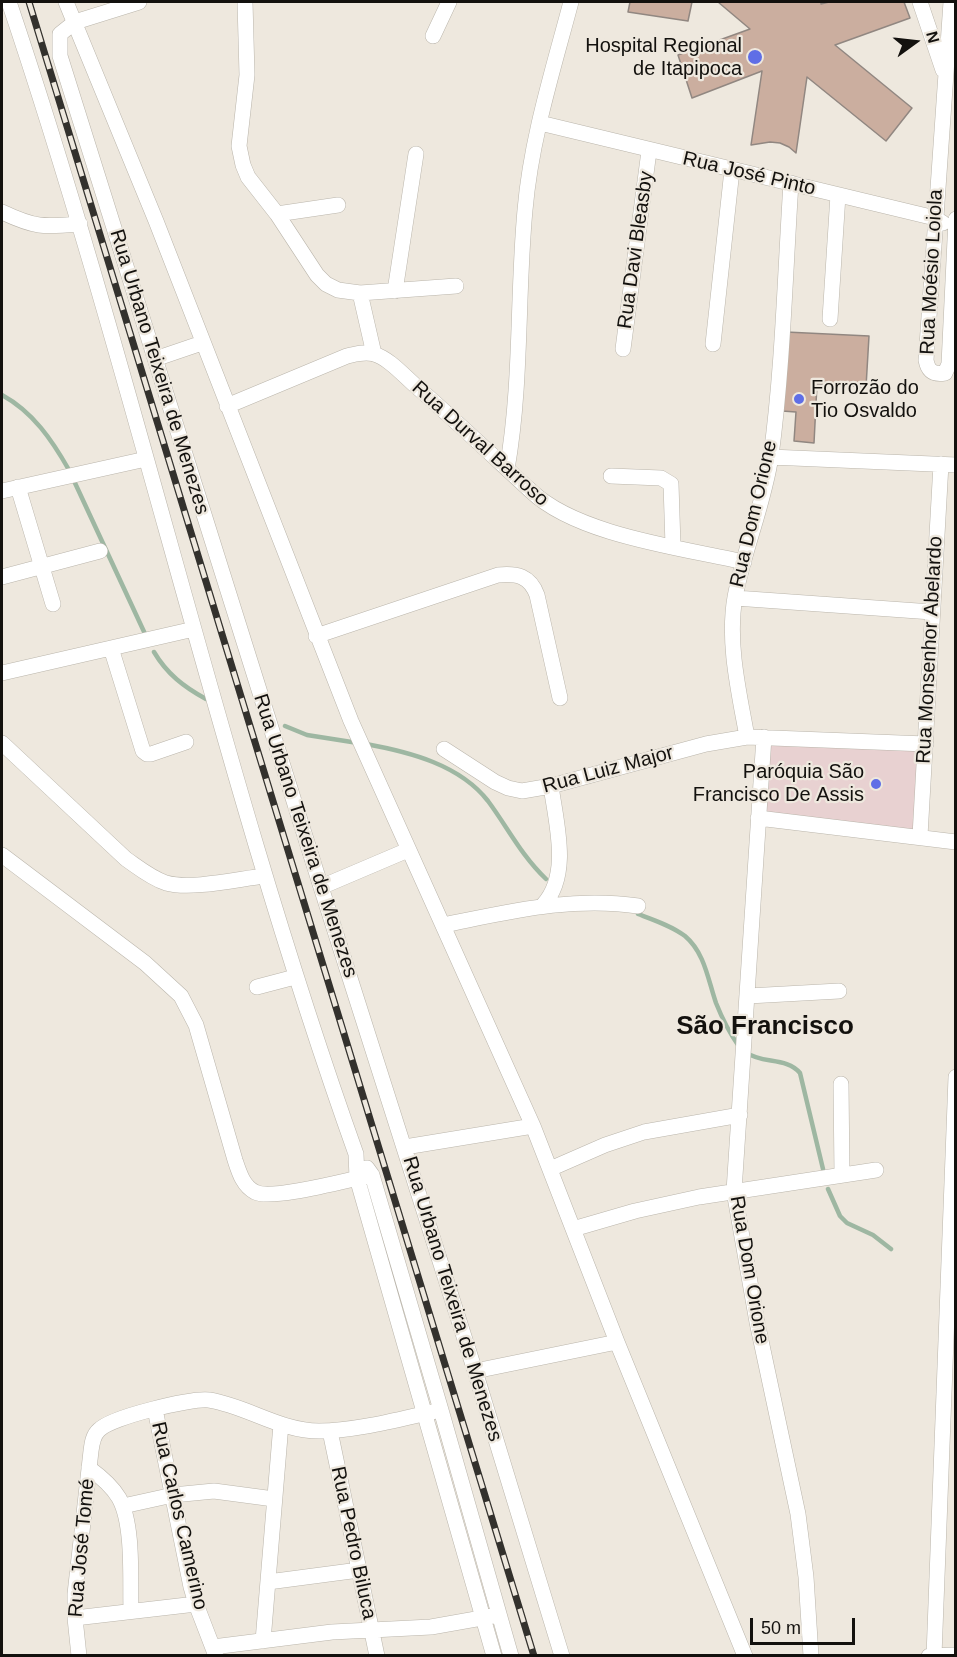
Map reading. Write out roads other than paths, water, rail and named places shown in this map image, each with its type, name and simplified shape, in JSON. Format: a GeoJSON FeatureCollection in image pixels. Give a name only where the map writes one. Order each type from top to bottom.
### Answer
{"type":"FeatureCollection","features":[{"type":"Feature","properties":{"kind":"street","name":"Rua Urbano Teixeira de Menezes"},"geometry":{"type":"LineString","coordinates":[[9,2],[55,139],[80,224],[264,876],[295,977],[364,1176],[441,1410],[511,1656]]}},
{"type":"Feature","properties":{"kind":"street"},"geometry":{"type":"LineString","coordinates":[[66,2],[156,221],[356,734],[533,1126],[617,1342],[745,1656]]}},
{"type":"Feature","properties":{"kind":"street"},"geometry":{"type":"LineString","coordinates":[[75,22],[139,2]]}},
{"type":"Feature","properties":{"kind":"street"},"geometry":{"type":"LineString","coordinates":[[245,2],[247,75],[238,146],[248,177],[277,214],[317,274],[326,284],[338,290],[360,293],[456,286]]}},
{"type":"Feature","properties":{"kind":"street"},"geometry":{"type":"LineString","coordinates":[[433,36],[449,2]]}},
{"type":"Feature","properties":{"kind":"street"},"geometry":{"type":"LineString","coordinates":[[507,469],[518,378],[525,208],[540,123],[571,2]]}},
{"type":"Feature","properties":{"kind":"street"},"geometry":{"type":"LineString","coordinates":[[920,2],[945,76]]}},
{"type":"Feature","properties":{"kind":"street","name":"Rua Moésio Loiola"},"geometry":{"type":"LineString","coordinates":[[951,2],[926,360],[928,368],[939,374],[945,373],[949,364],[956,219]]}},
{"type":"Feature","properties":{"kind":"street","name":"Rua Urbano Teixeira de Menezes"},"geometry":{"type":"LineString","coordinates":[[75,22],[60,34],[60,56],[405,1147],[562,1656]]}},
{"type":"Feature","properties":{"kind":"street","name":"Rua José Pinto"},"geometry":{"type":"LineString","coordinates":[[540,123],[935,218],[955,230]]}},
{"type":"Feature","properties":{"kind":"street","name":"Rua Davi Bleasby"},"geometry":{"type":"LineString","coordinates":[[622,348],[649,151]]}},
{"type":"Feature","properties":{"kind":"street"},"geometry":{"type":"LineString","coordinates":[[395,291],[416,154]]}},
{"type":"Feature","properties":{"kind":"street"},"geometry":{"type":"LineString","coordinates":[[713,344],[732,170]]}},
{"type":"Feature","properties":{"kind":"street","name":"Rua Dom Orione"},"geometry":{"type":"LineString","coordinates":[[747,737],[734,657],[735,598],[771,457],[790,183]]}},
{"type":"Feature","properties":{"kind":"street"},"geometry":{"type":"LineString","coordinates":[[830,319],[838,195]]}},
{"type":"Feature","properties":{"kind":"street"},"geometry":{"type":"LineString","coordinates":[[277,214],[339,205]]}},
{"type":"Feature","properties":{"kind":"street"},"geometry":{"type":"LineString","coordinates":[[2,212],[30,225],[43,227],[80,224]]}},
{"type":"Feature","properties":{"kind":"street"},"geometry":{"type":"LineString","coordinates":[[227,406],[347,356],[366,352],[374,354],[360,293]]}},
{"type":"Feature","properties":{"kind":"street"},"geometry":{"type":"LineString","coordinates":[[155,359],[202,343]]}},
{"type":"Feature","properties":{"kind":"street","name":"Rua Durval Barroso"},"geometry":{"type":"LineString","coordinates":[[374,354],[389,362],[458,422],[546,504],[571,518],[608,530],[744,562]]}},
{"type":"Feature","properties":{"kind":"street"},"geometry":{"type":"LineString","coordinates":[[771,457],[948,464]]}},
{"type":"Feature","properties":{"kind":"street"},"geometry":{"type":"LineString","coordinates":[[2,491],[146,459]]}},
{"type":"Feature","properties":{"kind":"street","name":"Rua Monsenhor Abelardo"},"geometry":{"type":"LineString","coordinates":[[920,836],[932,612],[948,464]]}},
{"type":"Feature","properties":{"kind":"street"},"geometry":{"type":"LineString","coordinates":[[611,476],[661,478],[671,484],[674,546]]}},
{"type":"Feature","properties":{"kind":"street"},"geometry":{"type":"LineString","coordinates":[[18,487],[52,604]]}},
{"type":"Feature","properties":{"kind":"street"},"geometry":{"type":"LineString","coordinates":[[2,577],[100,551]]}},
{"type":"Feature","properties":{"kind":"street"},"geometry":{"type":"LineString","coordinates":[[316,636],[498,575],[511,573],[522,576],[534,586],[560,698]]}},
{"type":"Feature","properties":{"kind":"street"},"geometry":{"type":"LineString","coordinates":[[735,598],[932,612]]}},
{"type":"Feature","properties":{"kind":"street"},"geometry":{"type":"LineString","coordinates":[[2,673],[194,629]]}},
{"type":"Feature","properties":{"kind":"street"},"geometry":{"type":"LineString","coordinates":[[111,648],[143,751],[152,754],[186,742]]}},
{"type":"Feature","properties":{"kind":"street","name":"Rua Luiz Major"},"geometry":{"type":"LineString","coordinates":[[444,749],[508,788],[522,791],[551,786],[706,744],[747,737],[926,744]]}},
{"type":"Feature","properties":{"kind":"street","name":"Rua Dom Orione"},"geometry":{"type":"LineString","coordinates":[[764,737],[746,1040],[734,1191],[757,1322],[798,1514],[806,1577],[811,1656]]}},
{"type":"Feature","properties":{"kind":"street"},"geometry":{"type":"LineString","coordinates":[[2,743],[126,859],[146,874],[167,883],[190,885],[264,876]]}},
{"type":"Feature","properties":{"kind":"street"},"geometry":{"type":"LineString","coordinates":[[543,905],[555,888],[558,871],[558,842],[551,786]]}},
{"type":"Feature","properties":{"kind":"street"},"geometry":{"type":"LineString","coordinates":[[758,818],[956,842]]}},
{"type":"Feature","properties":{"kind":"street"},"geometry":{"type":"LineString","coordinates":[[321,887],[408,850]]}},
{"type":"Feature","properties":{"kind":"street"},"geometry":{"type":"LineString","coordinates":[[2,855],[145,963],[180,996],[196,1025],[235,1161],[248,1186],[256,1193],[278,1194],[364,1176]]}},
{"type":"Feature","properties":{"kind":"street"},"geometry":{"type":"LineString","coordinates":[[443,925],[543,905],[605,902],[638,906]]}},
{"type":"Feature","properties":{"kind":"street"},"geometry":{"type":"LineString","coordinates":[[257,987],[295,977]]}},
{"type":"Feature","properties":{"kind":"street"},"geometry":{"type":"LineString","coordinates":[[748,996],[839,991]]}},
{"type":"Feature","properties":{"kind":"street"},"geometry":{"type":"LineString","coordinates":[[934,1655],[956,1077]]}},
{"type":"Feature","properties":{"kind":"street"},"geometry":{"type":"LineString","coordinates":[[841,1084],[842,1174]]}},
{"type":"Feature","properties":{"kind":"street"},"geometry":{"type":"LineString","coordinates":[[550,1169],[604,1145],[644,1132],[740,1115]]}},
{"type":"Feature","properties":{"kind":"street"},"geometry":{"type":"LineString","coordinates":[[405,1147],[533,1126]]}},
{"type":"Feature","properties":{"kind":"street"},"geometry":{"type":"LineString","coordinates":[[573,1229],[657,1205],[876,1170]]}},
{"type":"Feature","properties":{"kind":"street","name":"Rua Urbano Teixeira de Menezes"},"geometry":{"type":"LineString","coordinates":[[364,1176],[425,1413],[494,1656]]}},
{"type":"Feature","properties":{"kind":"street"},"geometry":{"type":"LineString","coordinates":[[475,1371],[617,1342]]}},
{"type":"Feature","properties":{"kind":"street"},"geometry":{"type":"LineString","coordinates":[[155,1409],[206,1400],[305,1430],[330,1431],[441,1410]]}},
{"type":"Feature","properties":{"kind":"street","name":"Rua José Tomé"},"geometry":{"type":"LineString","coordinates":[[79,1656],[75,1594],[93,1440],[96,1432],[108,1424],[155,1409]]}},
{"type":"Feature","properties":{"kind":"street","name":"Rua Carlos Camerino"},"geometry":{"type":"LineString","coordinates":[[155,1409],[196,1604],[215,1651]]}},
{"type":"Feature","properties":{"kind":"street"},"geometry":{"type":"LineString","coordinates":[[263,1641],[281,1424]]}},
{"type":"Feature","properties":{"kind":"street","name":"Rua Pedro Biluca"},"geometry":{"type":"LineString","coordinates":[[330,1431],[377,1656]]}},
{"type":"Feature","properties":{"kind":"street"},"geometry":{"type":"LineString","coordinates":[[89,1468],[111,1487],[123,1506],[128,1531],[131,1611]]}},
{"type":"Feature","properties":{"kind":"street"},"geometry":{"type":"LineString","coordinates":[[123,1506],[173,1495],[214,1491],[274,1499]]}},
{"type":"Feature","properties":{"kind":"street"},"geometry":{"type":"LineString","coordinates":[[268,1582],[359,1570]]}},
{"type":"Feature","properties":{"kind":"street"},"geometry":{"type":"LineString","coordinates":[[75,1618],[196,1604]]}},
{"type":"Feature","properties":{"kind":"street"},"geometry":{"type":"LineString","coordinates":[[215,1651],[263,1641],[332,1632],[431,1627],[499,1615]]}},
{"type":"Feature","properties":{"kind":"street"},"geometry":{"type":"LineString","coordinates":[[929,1656],[956,1655]]}},
{"type":"Feature","properties":{"kind":"waterway"},"geometry":{"type":"LineString","coordinates":[[2,395],[23,410],[41,428],[69,470]]}},
{"type":"Feature","properties":{"kind":"waterway"},"geometry":{"type":"LineString","coordinates":[[75,483],[146,636]]}},
{"type":"Feature","properties":{"kind":"waterway"},"geometry":{"type":"LineString","coordinates":[[154,652],[177,679],[206,699]]}},
{"type":"Feature","properties":{"kind":"waterway"},"geometry":{"type":"LineString","coordinates":[[285,726],[307,735],[358,743]]}},
{"type":"Feature","properties":{"kind":"waterway"},"geometry":{"type":"LineString","coordinates":[[366,744],[417,756],[449,769],[463,778],[488,801],[522,851],[546,879]]}},
{"type":"Feature","properties":{"kind":"waterway"},"geometry":{"type":"LineString","coordinates":[[638,914],[674,929],[692,943],[708,976],[716,1003],[738,1045]]}},
{"type":"Feature","properties":{"kind":"waterway"},"geometry":{"type":"LineString","coordinates":[[747,1053],[760,1059],[788,1065],[800,1073],[823,1169]]}},
{"type":"Feature","properties":{"kind":"waterway"},"geometry":{"type":"LineString","coordinates":[[828,1189],[840,1216],[847,1223],[873,1235],[891,1249]]}},
{"type":"Feature","properties":{"kind":"railway"},"geometry":{"type":"LineString","coordinates":[[29,2],[534,1656]]}},
{"type":"Feature","properties":{"kind":"place","name":"Hospital Regional de Itapipoca"},"geometry":{"type":"Point","coordinates":[755,57]}},
{"type":"Feature","properties":{"kind":"place","name":"Forrozão do Tio Osvaldo"},"geometry":{"type":"Point","coordinates":[799,399]}},
{"type":"Feature","properties":{"kind":"place","name":"Paróquia São Francisco De Assis"},"geometry":{"type":"Point","coordinates":[876,784]}},
{"type":"Feature","properties":{"kind":"district","name":"São Francisco"},"geometry":{"type":"Point","coordinates":[765,1027]}}]}
